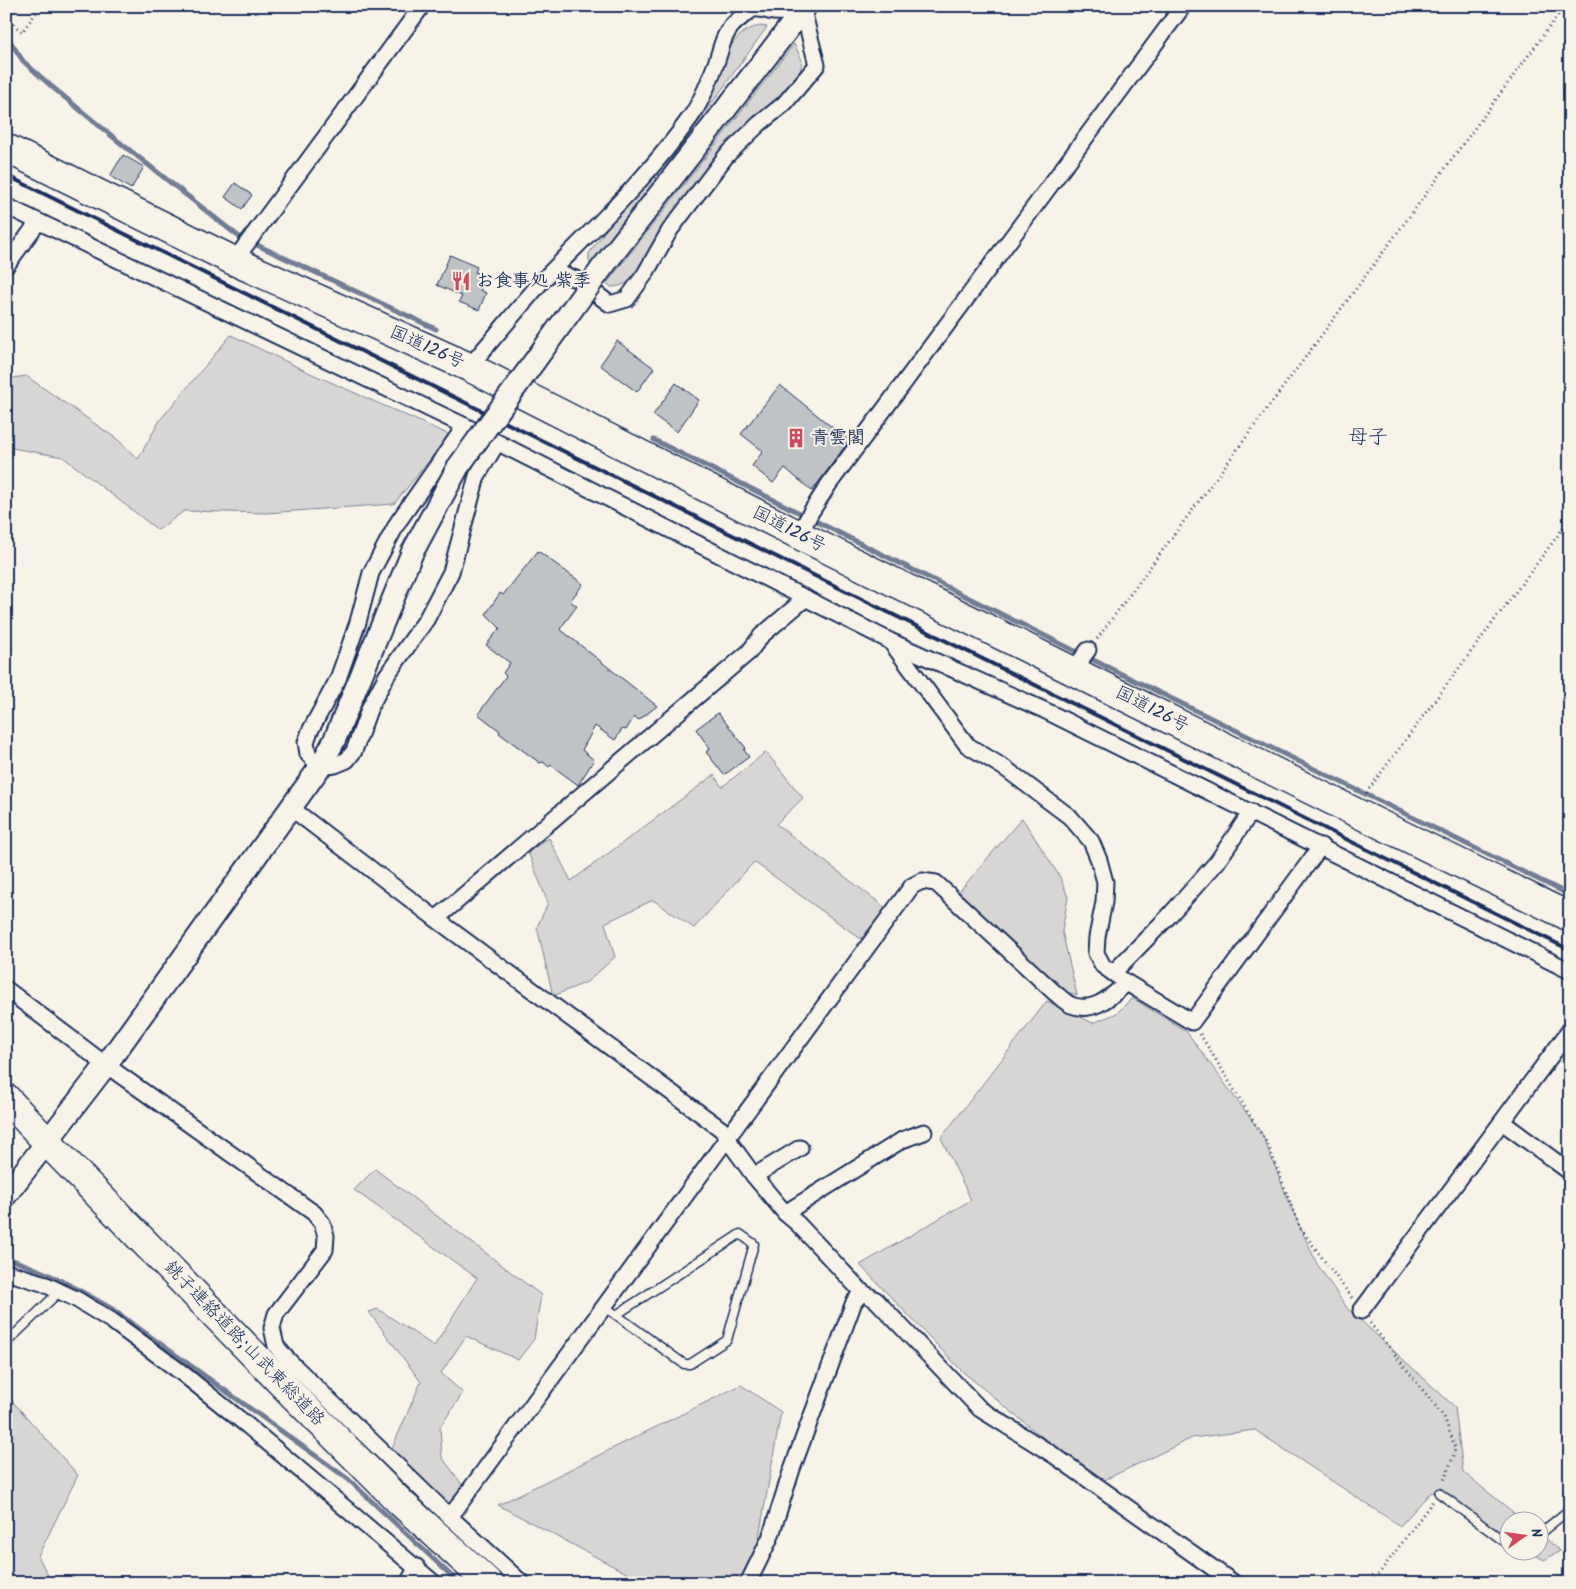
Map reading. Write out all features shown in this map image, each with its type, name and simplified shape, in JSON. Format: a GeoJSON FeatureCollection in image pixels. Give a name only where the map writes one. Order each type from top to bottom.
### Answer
{"type":"FeatureCollection","features":[{"type":"Feature","properties":{"kind":"highway","name":"国道126号"},"geometry":{"type":"LineString","coordinates":[[6,148],[244,247],[521,393],[805,522],[1081,660],[1352,811],[1570,917]]}},
{"type":"Feature","properties":{"kind":"highway","name":"銚子連絡道路;山武東総道路"},"geometry":{"type":"LineString","coordinates":[[6,1098],[308,1410],[400,1502],[489,1583]]}},
{"type":"Feature","properties":{"kind":"street"},"geometry":{"type":"LineString","coordinates":[[244,247],[422,6]]}},
{"type":"Feature","properties":{"kind":"street"},"geometry":{"type":"LineString","coordinates":[[805,522],[828,484],[1183,6]]}},
{"type":"Feature","properties":{"kind":"street"},"geometry":{"type":"LineString","coordinates":[[6,1195],[106,1065],[320,766],[334,741],[412,552],[458,467],[602,268],[804,8]]}},
{"type":"Feature","properties":{"kind":"street"},"geometry":{"type":"LineString","coordinates":[[469,367],[552,271],[604,220],[648,172],[680,132],[696,108],[715,66],[724,37],[738,20],[754,9],[789,13],[804,8]]}},
{"type":"Feature","properties":{"kind":"street"},"geometry":{"type":"LineString","coordinates":[[552,271],[576,279],[610,304],[627,299],[645,274],[670,230],[726,156],[759,124],[784,104],[817,65],[804,8]]}},
{"type":"Feature","properties":{"kind":"street"},"geometry":{"type":"LineString","coordinates":[[6,206],[465,426],[890,641],[1044,710],[1570,971]]}},
{"type":"Feature","properties":{"kind":"street"},"geometry":{"type":"LineString","coordinates":[[6,266],[38,222]]}},
{"type":"Feature","properties":{"kind":"street"},"geometry":{"type":"LineString","coordinates":[[465,426],[398,522],[371,573],[358,622],[338,679],[306,742],[308,754],[320,766],[335,765],[347,760],[354,751],[370,707],[387,675],[426,620],[451,572],[478,476],[494,441],[521,393]]}},
{"type":"Feature","properties":{"kind":"street"},"geometry":{"type":"LineString","coordinates":[[436,919],[749,652],[761,636],[806,598]]}},
{"type":"Feature","properties":{"kind":"street"},"geometry":{"type":"LineString","coordinates":[[890,641],[967,744],[1006,769],[1070,817],[1090,841],[1099,860],[1105,882],[1104,902],[1096,953],[1103,966],[1127,983],[1192,1022],[1321,846]]}},
{"type":"Feature","properties":{"kind":"street"},"geometry":{"type":"LineString","coordinates":[[291,808],[436,919],[721,1129],[754,1176],[785,1213],[798,1224],[862,1292],[876,1300],[980,1409],[1055,1456],[1234,1583]]}},
{"type":"Feature","properties":{"kind":"street"},"geometry":{"type":"LineString","coordinates":[[1113,973],[1168,917],[1217,862],[1251,812]]}},
{"type":"Feature","properties":{"kind":"street"},"geometry":{"type":"LineString","coordinates":[[450,1517],[610,1311],[727,1136],[912,886],[922,881],[936,882],[1055,993],[1071,1005],[1085,1007],[1101,1004],[1127,983]]}},
{"type":"Feature","properties":{"kind":"street"},"geometry":{"type":"LineString","coordinates":[[6,989],[106,1065],[314,1213],[322,1223],[326,1236],[325,1250],[276,1314],[272,1328],[276,1346],[287,1359],[450,1517],[522,1583]]}},
{"type":"Feature","properties":{"kind":"street"},"geometry":{"type":"LineString","coordinates":[[1361,1311],[1570,1030]]}},
{"type":"Feature","properties":{"kind":"street"},"geometry":{"type":"LineString","coordinates":[[1502,1122],[1570,1172]]}},
{"type":"Feature","properties":{"kind":"street"},"geometry":{"type":"LineString","coordinates":[[785,1213],[902,1140],[924,1132]]}},
{"type":"Feature","properties":{"kind":"street"},"geometry":{"type":"LineString","coordinates":[[754,1176],[800,1148]]}},
{"type":"Feature","properties":{"kind":"street"},"geometry":{"type":"LineString","coordinates":[[6,1272],[42,1283],[76,1299],[112,1321],[248,1426],[434,1583]]}},
{"type":"Feature","properties":{"kind":"street"},"geometry":{"type":"LineString","coordinates":[[748,1583],[770,1538],[792,1469],[854,1302],[862,1292]]}},
{"type":"Feature","properties":{"kind":"street"},"geometry":{"type":"LineString","coordinates":[[408,1583],[417,1567]]}},
{"type":"Feature","properties":{"kind":"lane"},"geometry":{"type":"LineString","coordinates":[[740,1234],[754,1244],[727,1340],[690,1364],[684,1364],[610,1311],[740,1234]]}},
{"type":"Feature","properties":{"kind":"lane"},"geometry":{"type":"LineString","coordinates":[[6,1343],[59,1292]]}},
{"type":"Feature","properties":{"kind":"lane"},"geometry":{"type":"LineString","coordinates":[[1440,1493],[1498,1537]]}},
{"type":"Feature","properties":{"kind":"lane"},"geometry":{"type":"LineString","coordinates":[[1548,1527],[1570,1509]]}},
{"type":"Feature","properties":{"kind":"path"},"geometry":{"type":"LineString","coordinates":[[6,17],[22,32],[41,6]]}},
{"type":"Feature","properties":{"kind":"path"},"geometry":{"type":"LineString","coordinates":[[1081,660],[1565,6]]}},
{"type":"Feature","properties":{"kind":"path"},"geometry":{"type":"LineString","coordinates":[[1362,798],[1570,518]]}},
{"type":"Feature","properties":{"kind":"path"},"geometry":{"type":"LineString","coordinates":[[1192,1022],[1268,1145],[1300,1228],[1361,1311],[1444,1418],[1455,1447],[1454,1455],[1440,1493],[1372,1583]]}},
{"type":"Feature","properties":{"kind":"shaded area"},"geometry":{"type":"Polygon","coordinates":[[[761,26],[767,27],[592,269],[589,253],[620,211],[733,43],[747,30],[761,26]]]}},
{"type":"Feature","properties":{"kind":"shaded area"},"geometry":{"type":"Polygon","coordinates":[[[794,44],[802,60],[800,73],[791,88],[762,111],[696,183],[630,282],[611,287],[607,283],[794,44]]]}},
{"type":"Feature","properties":{"kind":"shaded area"},"geometry":{"type":"Polygon","coordinates":[[[231,335],[310,373],[450,435],[394,504],[266,513],[184,511],[158,530],[63,457],[6,447],[6,379],[26,376],[117,439],[138,459],[160,420],[231,335]]]}},
{"type":"Feature","properties":{"kind":"shaded area"},"geometry":{"type":"Polygon","coordinates":[[[766,752],[803,798],[776,824],[886,908],[861,939],[754,862],[694,928],[653,900],[605,923],[615,957],[587,982],[553,996],[537,927],[548,903],[528,852],[549,838],[571,881],[714,775],[722,787],[766,752]]]}},
{"type":"Feature","properties":{"kind":"shaded area"},"geometry":{"type":"Polygon","coordinates":[[[1022,818],[1060,877],[1068,897],[1062,931],[1077,995],[1062,991],[958,893],[1022,818]]]}},
{"type":"Feature","properties":{"kind":"shaded area"},"geometry":{"type":"Polygon","coordinates":[[[1132,998],[1186,1031],[1262,1134],[1291,1207],[1317,1264],[1347,1308],[1455,1407],[1463,1472],[1513,1512],[1498,1512],[1498,1533],[1431,1492],[1400,1526],[1255,1430],[1192,1438],[1098,1483],[963,1372],[860,1265],[971,1200],[941,1138],[1047,1001],[1093,1023],[1117,1013],[1132,998]]]}},
{"type":"Feature","properties":{"kind":"shaded area"},"geometry":{"type":"Polygon","coordinates":[[[375,1169],[541,1295],[534,1339],[518,1360],[466,1336],[441,1373],[463,1393],[440,1427],[442,1457],[466,1490],[436,1525],[382,1471],[421,1382],[369,1312],[378,1309],[434,1346],[477,1278],[354,1190],[375,1169]]]}},
{"type":"Feature","properties":{"kind":"shaded area"},"geometry":{"type":"Polygon","coordinates":[[[741,1385],[781,1412],[751,1583],[645,1583],[498,1505],[741,1385]]]}},
{"type":"Feature","properties":{"kind":"shaded area"},"geometry":{"type":"Polygon","coordinates":[[[6,1394],[78,1475],[38,1556],[52,1583],[6,1583],[6,1394]]]}},
{"type":"Feature","properties":{"kind":"shaded area"},"geometry":{"type":"Polygon","coordinates":[[[1548,1541],[1560,1551],[1548,1558],[1548,1541]]]}},
{"type":"Feature","properties":{"kind":"building"},"geometry":{"type":"Polygon","coordinates":[[[123,155],[144,167],[131,189],[110,176],[123,155]]]}},
{"type":"Feature","properties":{"kind":"building"},"geometry":{"type":"Polygon","coordinates":[[[235,183],[252,195],[242,209],[225,197],[235,183]]]}},
{"type":"Feature","properties":{"kind":"building","name":"お食事処 紫季"},"geometry":{"type":"Polygon","coordinates":[[[450,255],[477,267],[475,272],[486,276],[480,290],[486,293],[479,310],[459,302],[462,296],[437,285],[450,255]]]}},
{"type":"Feature","properties":{"kind":"building"},"geometry":{"type":"Polygon","coordinates":[[[617,341],[654,368],[637,392],[600,365],[617,341]]]}},
{"type":"Feature","properties":{"kind":"building"},"geometry":{"type":"Polygon","coordinates":[[[676,383],[699,400],[677,432],[653,415],[676,383]]]}},
{"type":"Feature","properties":{"kind":"building","name":"青雲閣"},"geometry":{"type":"Polygon","coordinates":[[[780,385],[849,441],[812,491],[785,468],[773,483],[752,466],[763,451],[741,434],[780,385]]]}},
{"type":"Feature","properties":{"kind":"building"},"geometry":{"type":"Polygon","coordinates":[[[538,551],[583,584],[570,601],[577,606],[560,629],[657,706],[639,720],[634,717],[626,730],[622,729],[615,740],[595,726],[582,750],[594,760],[578,785],[551,765],[549,767],[543,762],[540,763],[499,733],[500,731],[478,714],[506,676],[503,673],[510,663],[486,645],[500,628],[486,614],[500,593],[503,595],[538,551]]]}},
{"type":"Feature","properties":{"kind":"building"},"geometry":{"type":"Polygon","coordinates":[[[718,713],[746,748],[744,750],[749,757],[724,775],[706,752],[710,749],[696,729],[718,713]]]}},
{"type":"Feature","properties":{"kind":"waterway"},"geometry":{"type":"LineString","coordinates":[[6,35],[23,61],[51,86],[238,236],[436,329]]}},
{"type":"Feature","properties":{"kind":"waterway"},"geometry":{"type":"LineString","coordinates":[[654,440],[1079,653],[1570,895]]}},
{"type":"Feature","properties":{"kind":"waterway"},"geometry":{"type":"LineString","coordinates":[[6,1258],[61,1280],[112,1309],[348,1479],[459,1583]]}},
{"type":"Feature","properties":{"kind":"railway"},"geometry":{"type":"LineString","coordinates":[[6,175],[1570,950]]}},
{"type":"Feature","properties":{"kind":"place","name":"お食事処 紫季"},"geometry":{"type":"Point","coordinates":[461,281]}},
{"type":"Feature","properties":{"kind":"place","name":"青雲閣"},"geometry":{"type":"Point","coordinates":[796,438]}},
{"type":"Feature","properties":{"kind":"district","name":"母子"},"geometry":{"type":"Point","coordinates":[1368,438]}}]}
